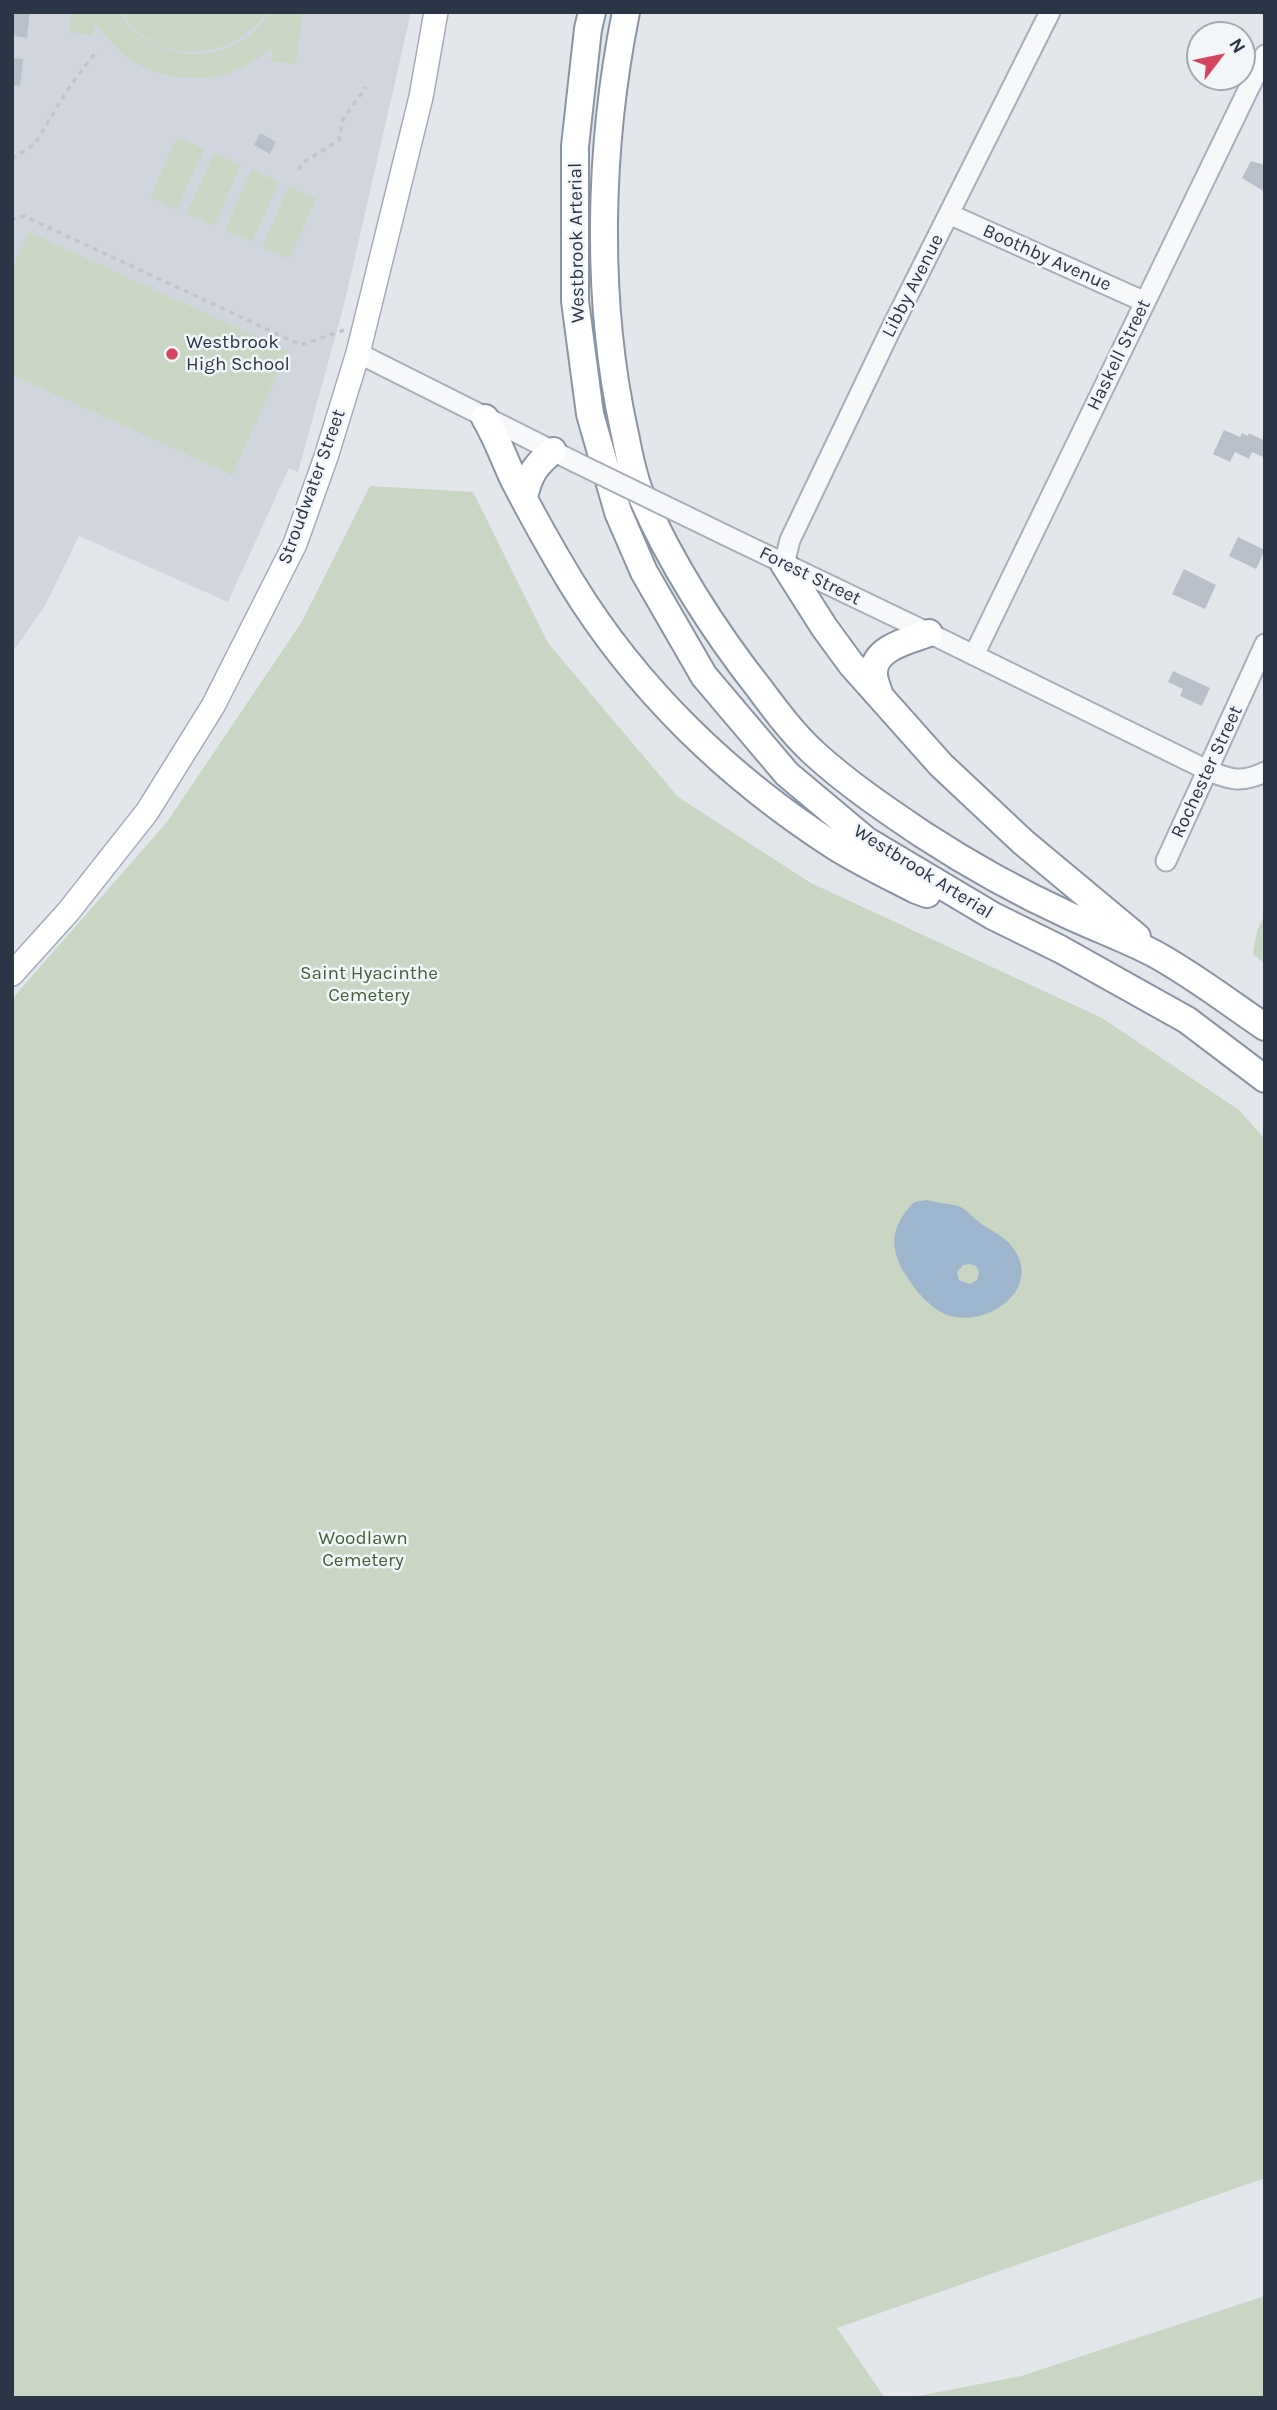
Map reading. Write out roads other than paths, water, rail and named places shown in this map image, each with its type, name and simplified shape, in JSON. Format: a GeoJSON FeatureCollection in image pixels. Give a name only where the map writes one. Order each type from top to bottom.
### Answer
{"type":"FeatureCollection","features":[{"type":"Feature","properties":{"kind":"highway","name":"Westbrook Arterial"},"geometry":{"type":"LineString","coordinates":[[592,12],[575,146],[575,301],[590,414],[618,512],[644,572],[704,676],[787,774],[867,841],[993,916],[1060,949],[1187,1020],[1265,1079]]}},
{"type":"Feature","properties":{"kind":"highway","name":"Westbrook Arterial"},"geometry":{"type":"LineString","coordinates":[[626,12],[614,83],[608,151],[605,258],[612,360],[630,460],[640,493],[711,622],[775,709],[813,752],[867,797],[926,836],[998,878],[1064,914],[1153,953],[1265,1027]]}},
{"type":"Feature","properties":{"kind":"highway"},"geometry":{"type":"LineString","coordinates":[[485,418],[550,547],[597,622],[652,691],[714,755],[784,811],[838,848],[916,890],[993,916]]}},
{"type":"Feature","properties":{"kind":"highway"},"geometry":{"type":"LineString","coordinates":[[524,497],[528,476],[536,465],[564,456]]}},
{"type":"Feature","properties":{"kind":"highway"},"geometry":{"type":"LineString","coordinates":[[784,564],[824,627],[880,698],[972,796],[1071,884],[1128,927],[1153,953]]}},
{"type":"Feature","properties":{"kind":"highway"},"geometry":{"type":"LineString","coordinates":[[880,698],[873,676],[880,656],[929,633]]}},
{"type":"Feature","properties":{"kind":"main road","name":"Stroudwater Street"},"geometry":{"type":"LineString","coordinates":[[12,974],[68,912],[125,841],[175,770],[213,706],[295,544],[326,457],[361,344],[421,97],[436,12]]}},
{"type":"Feature","properties":{"kind":"street","name":"Libby Avenue"},"geometry":{"type":"LineString","coordinates":[[784,564],[790,541],[890,331],[1050,12]]}},
{"type":"Feature","properties":{"kind":"street","name":"Haskell Street"},"geometry":{"type":"LineString","coordinates":[[974,655],[1265,55]]}},
{"type":"Feature","properties":{"kind":"street","name":"Boothby Avenue"},"geometry":{"type":"LineString","coordinates":[[949,214],[1145,302]]}},
{"type":"Feature","properties":{"kind":"street","name":"Forest Street"},"geometry":{"type":"LineString","coordinates":[[361,344],[485,418],[1209,771],[1232,780],[1255,777],[1265,772]]}},
{"type":"Feature","properties":{"kind":"street","name":"Rochester Street"},"geometry":{"type":"LineString","coordinates":[[1166,861],[1265,644]]}},
{"type":"Feature","properties":{"kind":"water"},"geometry":{"type":"Polygon","coordinates":[[[927,1200],[958,1206],[1009,1243],[1019,1258],[1022,1272],[1019,1285],[1011,1297],[986,1314],[971,1317],[947,1315],[924,1299],[902,1269],[894,1241],[898,1225],[914,1202],[927,1200]],[[963,1265],[957,1272],[959,1280],[970,1284],[977,1280],[979,1272],[976,1266],[963,1265]]]}},
{"type":"Feature","properties":{"kind":"place","name":"Westbrook High School"},"geometry":{"type":"Point","coordinates":[172,354]}},
{"type":"Feature","properties":{"kind":"park label","name":"Saint Hyacinthe Cemetery"},"geometry":{"type":"Point","coordinates":[369,985]}},
{"type":"Feature","properties":{"kind":"park label","name":"Woodlawn Cemetery"},"geometry":{"type":"Point","coordinates":[363,1550]}}]}
